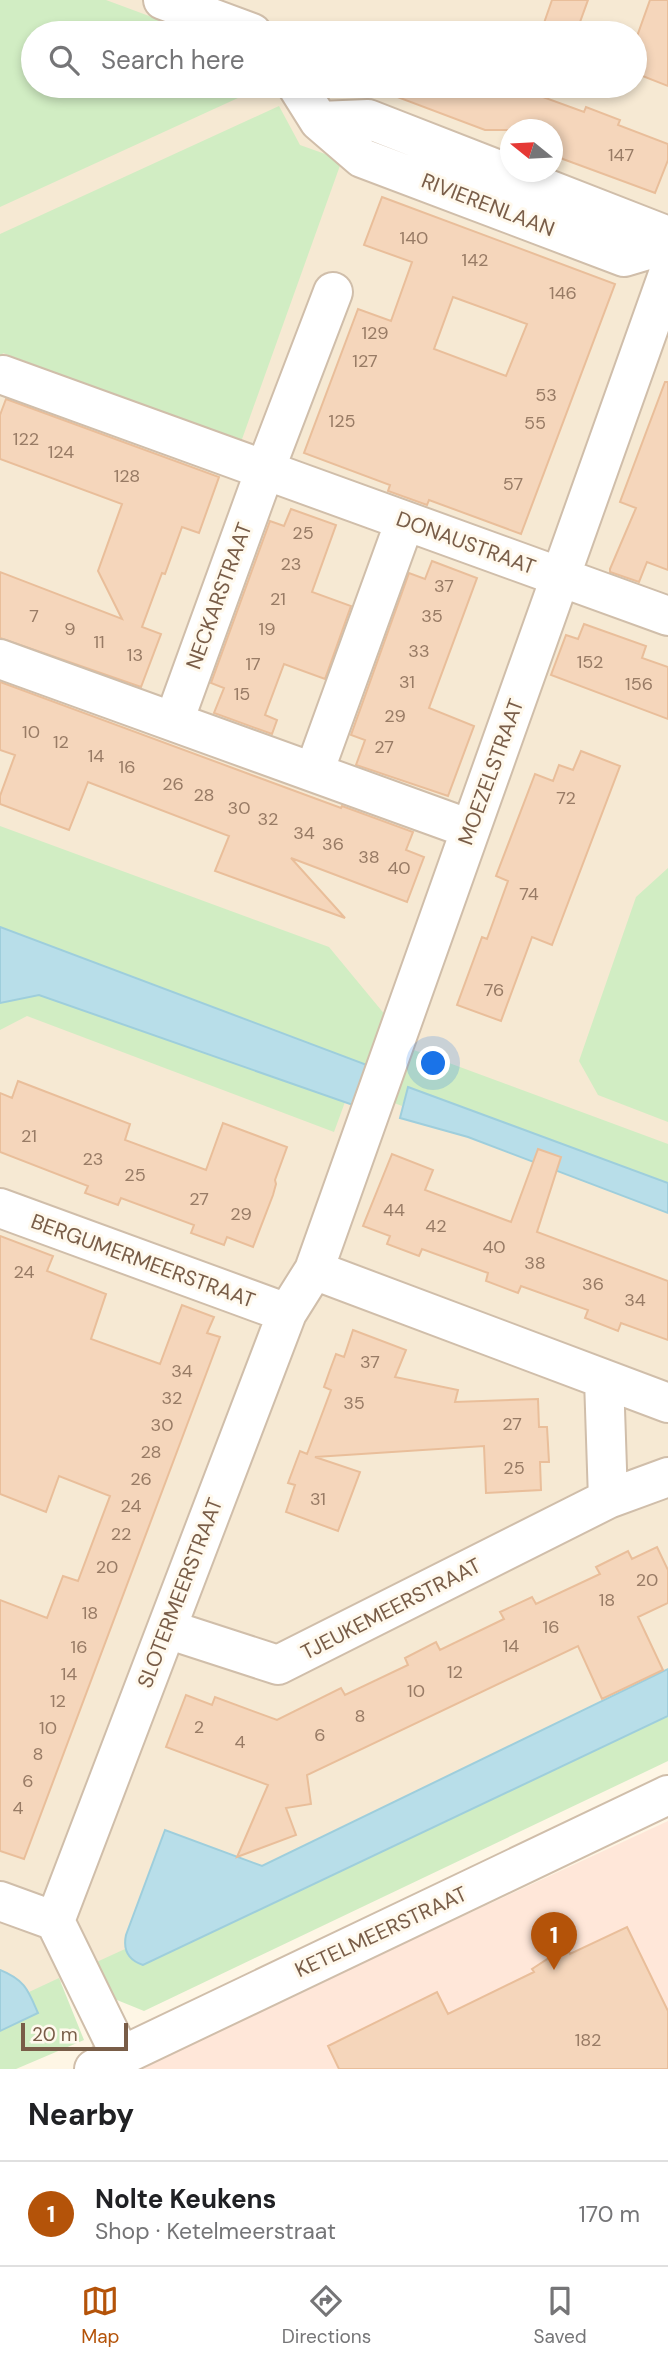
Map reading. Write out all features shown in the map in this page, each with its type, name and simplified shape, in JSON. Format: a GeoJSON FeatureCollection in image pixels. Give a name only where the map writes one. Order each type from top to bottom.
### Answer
{"type":"FeatureCollection","features":[{"type":"Feature","properties":{"kind":"street"},"geometry":{"type":"LineString","coordinates":[[163,0],[220,21]]}},
{"type":"Feature","properties":{"kind":"street","name":"RIVIERENLAAN"},"geometry":{"type":"LineString","coordinates":[[305,98],[319,121],[362,158],[624,257],[668,244]]}},
{"type":"Feature","properties":{"kind":"street","name":"RIVIERENLAAN"},"geometry":{"type":"LineString","coordinates":[[319,121],[368,119],[668,236]]}},
{"type":"Feature","properties":{"kind":"street","name":"MOEZELSTRAAT"},"geometry":{"type":"LineString","coordinates":[[314,1270],[668,274]]}},
{"type":"Feature","properties":{"kind":"street"},"geometry":{"type":"LineString","coordinates":[[265,470],[334,292]]}},
{"type":"Feature","properties":{"kind":"street","name":"DONAUSTRAAT"},"geometry":{"type":"LineString","coordinates":[[3,375],[668,616]]}},
{"type":"Feature","properties":{"kind":"street","name":"NECKARSTRAAT"},"geometry":{"type":"LineString","coordinates":[[174,721],[265,470]]}},
{"type":"Feature","properties":{"kind":"street"},"geometry":{"type":"LineString","coordinates":[[314,772],[405,521]]}},
{"type":"Feature","properties":{"kind":"street"},"geometry":{"type":"LineString","coordinates":[[0,659],[470,829]]}},
{"type":"Feature","properties":{"kind":"street","name":"BERGUMERMEERSTRAAT"},"geometry":{"type":"LineString","coordinates":[[0,1208],[286,1313]]}},
{"type":"Feature","properties":{"kind":"street"},"geometry":{"type":"LineString","coordinates":[[314,1270],[668,1403]]}},
{"type":"Feature","properties":{"kind":"street","name":"SLOTERMEERSTRAAT"},"geometry":{"type":"LineString","coordinates":[[55,1922],[286,1313],[314,1270]]}},
{"type":"Feature","properties":{"kind":"street"},"geometry":{"type":"LineString","coordinates":[[604,1379],[608,1499]]}},
{"type":"Feature","properties":{"kind":"street","name":"TJEUKEMEERSTRAAT"},"geometry":{"type":"LineString","coordinates":[[166,1629],[278,1665],[608,1499],[668,1477]]}},
{"type":"Feature","properties":{"kind":"street","name":"KETELMEERSTRAAT"},"geometry":{"type":"LineString","coordinates":[[108,2062],[668,1795]]}},
{"type":"Feature","properties":{"kind":"street"},"geometry":{"type":"LineString","coordinates":[[0,1901],[55,1922],[108,2062]]}},
{"type":"Feature","properties":{"kind":"shaded area"},"geometry":{"type":"Polygon","coordinates":[[[0,0],[668,0],[668,1690],[0,2012],[0,0]]]}},
{"type":"Feature","properties":{"kind":"shaded area"},"geometry":{"type":"Polygon","coordinates":[[[668,1821],[668,2069],[133,2069],[668,1821]]]}},
{"type":"Feature","properties":{"kind":"green space"},"geometry":{"type":"Polygon","coordinates":[[[0,0],[106,0],[163,21],[21,21],[21,98],[238,98],[0,207],[0,0]]]}},
{"type":"Feature","properties":{"kind":"green space"},"geometry":{"type":"Polygon","coordinates":[[[279,106],[300,145],[342,160],[241,442],[3,353],[0,359],[0,234],[279,106]]]}},
{"type":"Feature","properties":{"kind":"green space"},"geometry":{"type":"Polygon","coordinates":[[[0,826],[329,947],[386,1016],[367,1065],[0,927],[0,826]]]}},
{"type":"Feature","properties":{"kind":"green space"},"geometry":{"type":"Polygon","coordinates":[[[668,868],[668,1122],[598,1095],[579,1061],[636,897],[668,868]]]}},
{"type":"Feature","properties":{"kind":"green space"},"geometry":{"type":"Polygon","coordinates":[[[39,995],[345,1102],[334,1132],[27,1016],[0,1030],[0,1003],[39,995]]]}},
{"type":"Feature","properties":{"kind":"green space"},"geometry":{"type":"Polygon","coordinates":[[[403,1046],[668,1144],[668,1183],[409,1087],[402,1106],[387,1100],[403,1046]]]}},
{"type":"Feature","properties":{"kind":"green space"},"geometry":{"type":"Polygon","coordinates":[[[668,1716],[668,1761],[144,2011],[112,1998],[90,1965],[125,1949],[136,1962],[143,1965],[668,1716]]]}},
{"type":"Feature","properties":{"kind":"green space"},"geometry":{"type":"Polygon","coordinates":[[[59,1978],[84,2040],[16,2069],[0,2069],[0,2031],[38,2013],[29,1992],[59,1978]]]}},
{"type":"Feature","properties":{"kind":"water"},"geometry":{"type":"Polygon","coordinates":[[[0,927],[367,1065],[353,1105],[39,995],[0,1003],[0,927]]]}},
{"type":"Feature","properties":{"kind":"water"},"geometry":{"type":"Polygon","coordinates":[[[408,1087],[668,1183],[668,1213],[468,1137],[400,1118],[408,1087]]]}},
{"type":"Feature","properties":{"kind":"water"},"geometry":{"type":"Polygon","coordinates":[[[668,1669],[668,1716],[143,1965],[128,1953],[126,1935],[165,1830],[262,1866],[668,1669]]]}},
{"type":"Feature","properties":{"kind":"water"},"geometry":{"type":"Polygon","coordinates":[[[0,1970],[25,1987],[38,2013],[0,2031],[0,1970]]]}},
{"type":"Feature","properties":{"kind":"building"},"geometry":{"type":"Polygon","coordinates":[[[552,0],[588,0],[580,21],[545,21],[552,0]]]}},
{"type":"Feature","properties":{"kind":"building"},"geometry":{"type":"Polygon","coordinates":[[[650,0],[668,0],[668,86],[647,78],[647,21],[642,21],[650,0]]]}},
{"type":"Feature","properties":{"kind":"building"},"geometry":{"type":"Polygon","coordinates":[[[400,98],[546,98],[584,112],[586,107],[620,120],[618,125],[668,144],[668,160],[655,193],[563,159],[563,119],[500,119],[500,130],[485,130],[400,98]]]}},
{"type":"Feature","properties":{"kind":"building"},"geometry":{"type":"Polygon","coordinates":[[[382,197],[615,284],[521,534],[429,500],[427,505],[388,491],[390,485],[304,453],[358,309],[391,321],[412,262],[364,245],[382,197]],[[453,297],[434,349],[506,376],[527,324],[453,297]]]}},
{"type":"Feature","properties":{"kind":"building"},"geometry":{"type":"Polygon","coordinates":[[[665,382],[668,382],[668,570],[647,562],[639,582],[610,572],[610,569],[636,508],[620,502],[665,382]]]}},
{"type":"Feature","properties":{"kind":"building"},"geometry":{"type":"Polygon","coordinates":[[[6,399],[219,477],[199,533],[182,527],[165,574],[162,573],[142,627],[161,634],[141,687],[0,638],[0,572],[122,619],[98,571],[122,504],[0,459],[0,415],[6,399]]]}},
{"type":"Feature","properties":{"kind":"building"},"geometry":{"type":"Polygon","coordinates":[[[291,509],[336,525],[312,592],[351,606],[325,679],[284,664],[265,715],[277,720],[272,734],[214,713],[224,688],[211,683],[270,521],[284,526],[291,509]]]}},
{"type":"Feature","properties":{"kind":"building"},"geometry":{"type":"Polygon","coordinates":[[[432,561],[477,578],[429,708],[474,726],[448,796],[356,765],[365,740],[351,735],[409,573],[425,579],[432,561]]]}},
{"type":"Feature","properties":{"kind":"building"},"geometry":{"type":"Polygon","coordinates":[[[584,624],[646,646],[642,658],[668,667],[668,719],[551,675],[566,635],[578,639],[584,624]]]}},
{"type":"Feature","properties":{"kind":"building"},"geometry":{"type":"Polygon","coordinates":[[[0,682],[413,832],[406,850],[424,857],[407,902],[291,858],[345,918],[215,871],[229,836],[88,782],[69,830],[0,804],[0,796],[15,755],[0,750],[0,682]]]}},
{"type":"Feature","properties":{"kind":"building"},"geometry":{"type":"Polygon","coordinates":[[[581,751],[620,766],[552,945],[532,937],[501,1021],[457,1005],[482,937],[487,939],[508,881],[496,876],[535,774],[553,781],[559,765],[573,770],[581,751]]]}},
{"type":"Feature","properties":{"kind":"building"},"geometry":{"type":"Polygon","coordinates":[[[18,1081],[130,1124],[125,1140],[206,1170],[223,1123],[287,1147],[275,1180],[273,1195],[253,1247],[227,1237],[224,1245],[191,1233],[194,1225],[121,1198],[118,1205],[85,1193],[88,1186],[0,1152],[0,1093],[12,1098],[18,1081]]]}},
{"type":"Feature","properties":{"kind":"building"},"geometry":{"type":"Polygon","coordinates":[[[538,1149],[561,1157],[537,1232],[668,1281],[668,1340],[621,1323],[618,1331],[585,1318],[588,1310],[521,1286],[518,1293],[486,1281],[488,1273],[422,1249],[419,1256],[387,1244],[390,1236],[363,1226],[392,1154],[433,1170],[425,1190],[511,1222],[538,1149]]]}},
{"type":"Feature","properties":{"kind":"building"},"geometry":{"type":"Polygon","coordinates":[[[0,1236],[53,1256],[47,1271],[106,1294],[91,1339],[160,1364],[182,1305],[214,1317],[207,1333],[220,1337],[24,1859],[0,1851],[0,1600],[47,1618],[63,1576],[78,1581],[110,1496],[59,1476],[46,1512],[0,1494],[0,1236]]]}},
{"type":"Feature","properties":{"kind":"building"},"geometry":{"type":"Polygon","coordinates":[[[353,1330],[406,1350],[395,1377],[458,1390],[455,1402],[538,1399],[539,1427],[547,1427],[549,1462],[540,1462],[541,1490],[486,1493],[484,1446],[315,1457],[360,1472],[338,1531],[286,1512],[295,1485],[288,1483],[300,1451],[307,1454],[331,1390],[324,1387],[336,1354],[344,1357],[353,1330]]]}},
{"type":"Feature","properties":{"kind":"building"},"geometry":{"type":"Polygon","coordinates":[[[657,1547],[668,1570],[668,1603],[638,1617],[663,1670],[602,1699],[578,1646],[307,1775],[311,1804],[286,1808],[296,1835],[237,1857],[268,1785],[166,1747],[186,1695],[212,1705],[215,1697],[277,1720],[341,1688],[345,1695],[408,1665],[405,1658],[436,1642],[440,1650],[504,1619],[500,1612],[532,1597],[536,1604],[600,1574],[596,1567],[628,1551],[632,1559],[657,1547]]]}},
{"type":"Feature","properties":{"kind":"building"},"geometry":{"type":"Polygon","coordinates":[[[627,1927],[668,2011],[668,2069],[339,2069],[328,2046],[437,1992],[448,2014],[534,1972],[532,1969],[549,1958],[569,1952],[570,1954],[627,1927]]]}},
{"type":"Feature","properties":{"kind":"place","name":"Nolte Keukens"},"geometry":{"type":"Point","coordinates":[554,1970]}}]}
